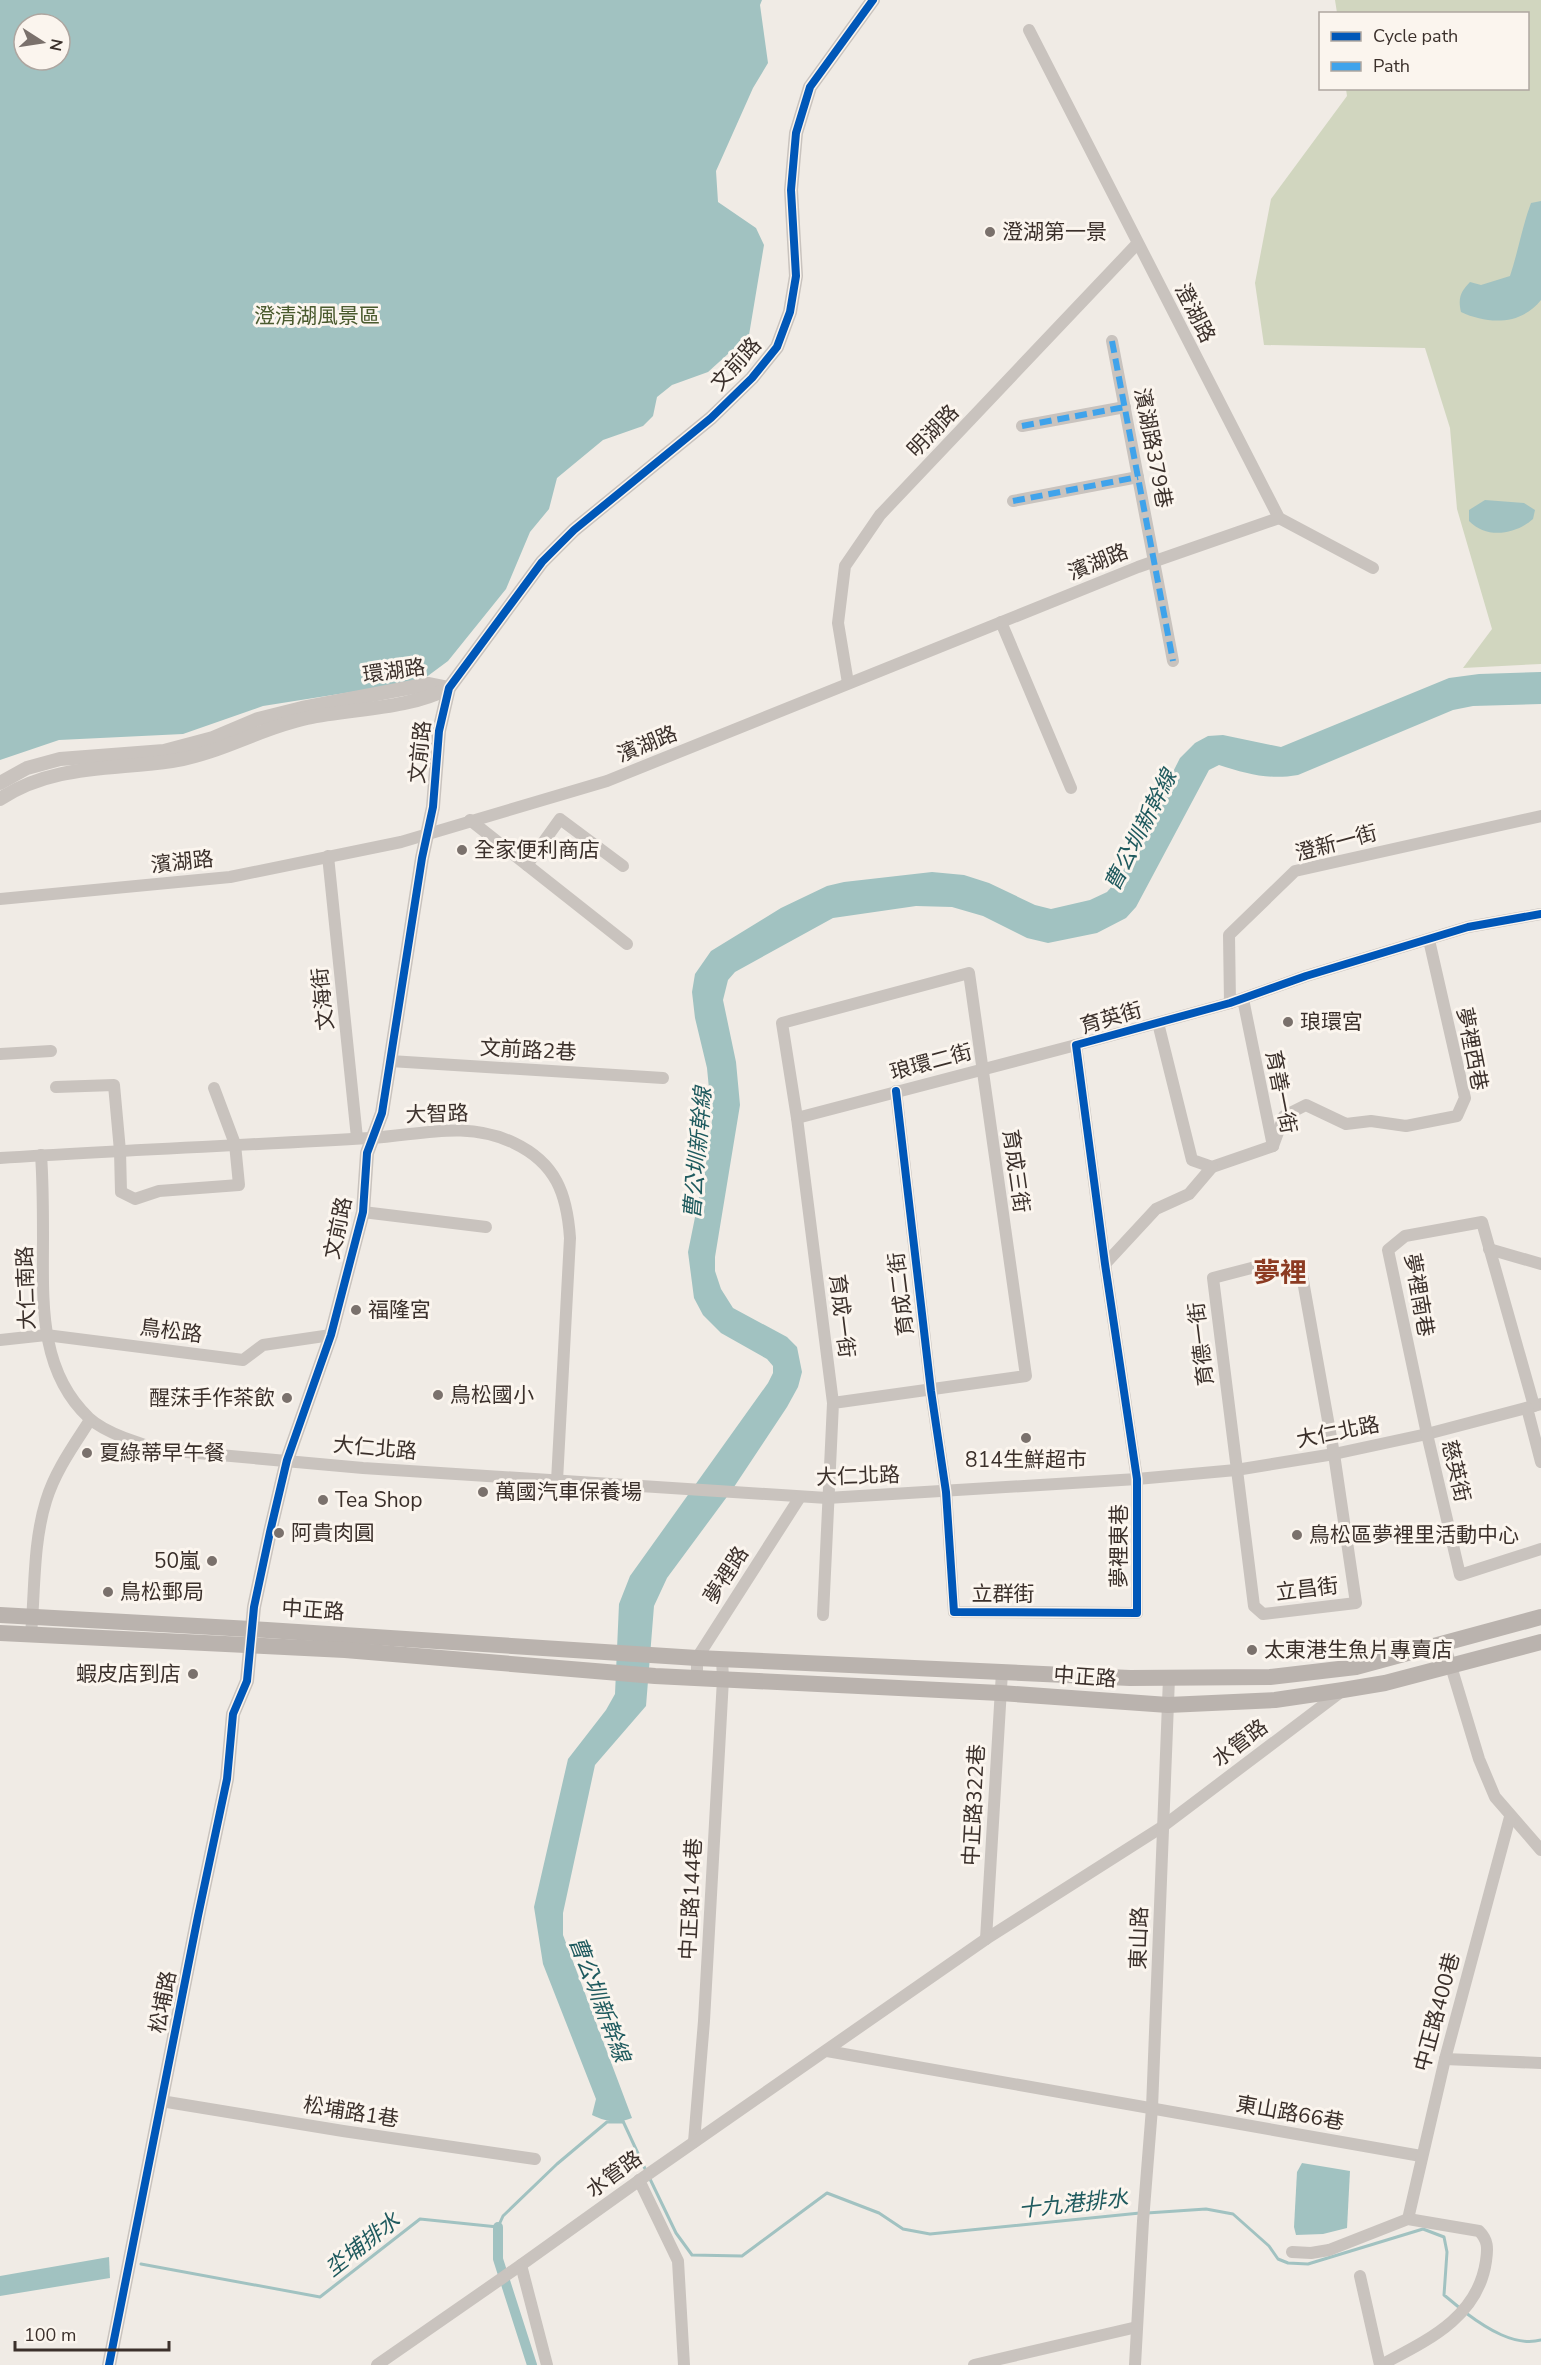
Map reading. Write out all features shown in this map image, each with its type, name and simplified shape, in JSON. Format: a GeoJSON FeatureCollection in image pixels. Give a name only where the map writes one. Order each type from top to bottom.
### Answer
{"type":"FeatureCollection","features":[{"type":"Feature","properties":{"kind":"main road","name":"中正路"},"geometry":{"type":"LineString","coordinates":[[0,1615],[656,1656],[1130,1678],[1270,1677],[1356,1666],[1541,1617]]}},
{"type":"Feature","properties":{"kind":"main road","name":"中正路"},"geometry":{"type":"LineString","coordinates":[[0,1633],[345,1650],[621,1674],[1000,1693],[1168,1705],[1275,1700],[1385,1683],[1541,1642]]}},
{"type":"Feature","properties":{"kind":"street","name":"文前路"},"geometry":{"type":"LineString","coordinates":[[250,1647],[254,1607],[287,1460],[331,1335],[363,1212],[366,1153],[382,1113],[433,807],[439,731],[449,687],[542,562],[574,530],[711,418],[752,378],[777,347],[790,312],[796,276],[791,190],[796,132],[810,87],[873,0]]}},
{"type":"Feature","properties":{"kind":"street","name":"澄湖路"},"geometry":{"type":"LineString","coordinates":[[1029,30],[1279,518]]}},
{"type":"Feature","properties":{"kind":"street","name":"明湖路"},"geometry":{"type":"LineString","coordinates":[[848,683],[838,623],[845,566],[880,514],[1137,244]]}},
{"type":"Feature","properties":{"kind":"street","name":"濱湖路379巷"},"geometry":{"type":"LineString","coordinates":[[1112,341],[1173,662]]}},
{"type":"Feature","properties":{"kind":"street"},"geometry":{"type":"LineString","coordinates":[[1022,426],[1125,407]]}},
{"type":"Feature","properties":{"kind":"street"},"geometry":{"type":"LineString","coordinates":[[1013,501],[1138,477]]}},
{"type":"Feature","properties":{"kind":"street","name":"濱湖路"},"geometry":{"type":"LineString","coordinates":[[0,899],[230,876],[401,842],[607,781],[1154,561],[1279,518]]}},
{"type":"Feature","properties":{"kind":"street"},"geometry":{"type":"LineString","coordinates":[[1279,518],[1373,568]]}},
{"type":"Feature","properties":{"kind":"street"},"geometry":{"type":"LineString","coordinates":[[1001,621],[1071,789]]}},
{"type":"Feature","properties":{"kind":"street","name":"環湖路"},"geometry":{"type":"LineString","coordinates":[[0,783],[27,768],[60,759],[164,751],[213,738],[258,719],[302,708],[429,684],[449,687]]}},
{"type":"Feature","properties":{"kind":"street","name":"環湖路"},"geometry":{"type":"LineString","coordinates":[[0,799],[42,778],[73,770],[174,760],[306,718],[422,699],[449,687]]}},
{"type":"Feature","properties":{"kind":"street","name":"澄新一街"},"geometry":{"type":"LineString","coordinates":[[1230,1003],[1229,935],[1294,871],[1541,816]]}},
{"type":"Feature","properties":{"kind":"street"},"geometry":{"type":"LineString","coordinates":[[527,865],[560,819],[623,866]]}},
{"type":"Feature","properties":{"kind":"street"},"geometry":{"type":"LineString","coordinates":[[470,820],[627,944]]}},
{"type":"Feature","properties":{"kind":"street","name":"文海街"},"geometry":{"type":"LineString","coordinates":[[328,856],[357,1138]]}},
{"type":"Feature","properties":{"kind":"street","name":"育英街"},"geometry":{"type":"LineString","coordinates":[[1137,1479],[1076,1046],[1230,1003],[1306,976],[1468,927],[1541,914]]}},
{"type":"Feature","properties":{"kind":"street","name":"夢裡西巷"},"geometry":{"type":"LineString","coordinates":[[1273,1146],[1284,1116],[1306,1105],[1346,1124],[1371,1122],[1406,1126],[1457,1116],[1465,1098],[1429,940]]}},
{"type":"Feature","properties":{"kind":"street","name":"育成一街"},"geometry":{"type":"LineString","coordinates":[[823,1615],[833,1403],[797,1118],[782,1023],[969,973]]}},
{"type":"Feature","properties":{"kind":"street","name":"育成三街"},"geometry":{"type":"LineString","coordinates":[[931,1391],[1026,1376],[969,973]]}},
{"type":"Feature","properties":{"kind":"street","name":"育善一街"},"geometry":{"type":"LineString","coordinates":[[1212,1167],[1273,1146],[1243,999]]}},
{"type":"Feature","properties":{"kind":"street"},"geometry":{"type":"LineString","coordinates":[[1105,1264],[1155,1209],[1189,1194],[1212,1167],[1192,1161],[1158,1023]]}},
{"type":"Feature","properties":{"kind":"street","name":"琅環二街"},"geometry":{"type":"LineString","coordinates":[[797,1118],[1076,1046]]}},
{"type":"Feature","properties":{"kind":"street"},"geometry":{"type":"LineString","coordinates":[[0,1054],[51,1051]]}},
{"type":"Feature","properties":{"kind":"street","name":"文前路2巷"},"geometry":{"type":"LineString","coordinates":[[390,1061],[663,1078]]}},
{"type":"Feature","properties":{"kind":"street"},"geometry":{"type":"LineString","coordinates":[[56,1087],[114,1085],[121,1192],[135,1199],[159,1191],[239,1185],[236,1144],[214,1088]]}},
{"type":"Feature","properties":{"kind":"street","name":"育成二街"},"geometry":{"type":"LineString","coordinates":[[896,1092],[931,1391],[946,1491]]}},
{"type":"Feature","properties":{"kind":"street","name":"大智路"},"geometry":{"type":"LineString","coordinates":[[0,1158],[372,1138],[460,1129],[489,1133],[515,1143],[542,1161],[555,1175],[568,1208],[570,1238],[557,1481]]}},
{"type":"Feature","properties":{"kind":"street","name":"大仁南路"},"geometry":{"type":"LineString","coordinates":[[41,1155],[44,1199],[43,1319],[57,1372],[74,1402],[90,1419],[137,1443],[164,1450],[287,1460]]}},
{"type":"Feature","properties":{"kind":"street"},"geometry":{"type":"LineString","coordinates":[[363,1212],[486,1227]]}},
{"type":"Feature","properties":{"kind":"street","name":"夢裡南巷"},"geometry":{"type":"LineString","coordinates":[[1427,1434],[1389,1250],[1405,1236],[1482,1222],[1534,1406]]}},
{"type":"Feature","properties":{"kind":"street"},"geometry":{"type":"LineString","coordinates":[[1490,1249],[1541,1264]]}},
{"type":"Feature","properties":{"kind":"street","name":"育德一街"},"geometry":{"type":"LineString","coordinates":[[1236,1470],[1213,1278],[1263,1265],[1300,1264],[1334,1454]]}},
{"type":"Feature","properties":{"kind":"street","name":"鳥松路"},"geometry":{"type":"LineString","coordinates":[[0,1340],[46,1335],[243,1360],[263,1345],[331,1335]]}},
{"type":"Feature","properties":{"kind":"street"},"geometry":{"type":"LineString","coordinates":[[833,1403],[931,1391]]}},
{"type":"Feature","properties":{"kind":"street"},"geometry":{"type":"LineString","coordinates":[[1534,1406],[1541,1462]]}},
{"type":"Feature","properties":{"kind":"street","name":"大仁北路"},"geometry":{"type":"LineString","coordinates":[[287,1460],[363,1468],[827,1498],[1137,1479],[1236,1470],[1334,1454],[1427,1434],[1534,1406]]}},
{"type":"Feature","properties":{"kind":"street"},"geometry":{"type":"LineString","coordinates":[[31,1634],[39,1530],[46,1500],[58,1471],[90,1419]]}},
{"type":"Feature","properties":{"kind":"street","name":"慈英街"},"geometry":{"type":"LineString","coordinates":[[1427,1434],[1460,1575],[1541,1550]]}},
{"type":"Feature","properties":{"kind":"street","name":"立昌街"},"geometry":{"type":"LineString","coordinates":[[1236,1470],[1255,1609],[1264,1614],[1356,1603],[1334,1454]]}},
{"type":"Feature","properties":{"kind":"street","name":"夢裡東巷"},"geometry":{"type":"LineString","coordinates":[[1137,1479],[1137,1613]]}},
{"type":"Feature","properties":{"kind":"street","name":"立群街"},"geometry":{"type":"LineString","coordinates":[[946,1491],[954,1612],[1137,1613]]}},
{"type":"Feature","properties":{"kind":"street","name":"夢裡路"},"geometry":{"type":"LineString","coordinates":[[697,1658],[800,1497]]}},
{"type":"Feature","properties":{"kind":"street"},"geometry":{"type":"LineString","coordinates":[[1444,1643],[1479,1759],[1495,1797],[1541,1850]]}},
{"type":"Feature","properties":{"kind":"street","name":"松埔路"},"geometry":{"type":"LineString","coordinates":[[109,2365],[227,1779],[233,1714],[247,1681],[250,1647]]}},
{"type":"Feature","properties":{"kind":"street"},"geometry":{"type":"LineString","coordinates":[[697,1658],[697,1678]]}},
{"type":"Feature","properties":{"kind":"street","name":"中正路144巷"},"geometry":{"type":"LineString","coordinates":[[694,2142],[704,2010],[723,1679],[722,1659]]}},
{"type":"Feature","properties":{"kind":"street","name":"中正路322巷"},"geometry":{"type":"LineString","coordinates":[[986,1939],[1002,1672]]}},
{"type":"Feature","properties":{"kind":"street","name":"東山路"},"geometry":{"type":"LineString","coordinates":[[1137,2327],[1152,2108],[1169,1678]]}},
{"type":"Feature","properties":{"kind":"street","name":"水管路"},"geometry":{"type":"LineString","coordinates":[[377,2365],[641,2178],[986,1939],[1162,1827],[1342,1690]]}},
{"type":"Feature","properties":{"kind":"street","name":"中正路400巷"},"geometry":{"type":"LineString","coordinates":[[1408,2219],[1445,2059],[1510,1816]]}},
{"type":"Feature","properties":{"kind":"street","name":"東山路66巷"},"geometry":{"type":"LineString","coordinates":[[826,2051],[1422,2156]]}},
{"type":"Feature","properties":{"kind":"street"},"geometry":{"type":"LineString","coordinates":[[1445,2059],[1541,2063]]}},
{"type":"Feature","properties":{"kind":"street","name":"松埔路1巷"},"geometry":{"type":"LineString","coordinates":[[161,2101],[535,2159]]}},
{"type":"Feature","properties":{"kind":"street"},"geometry":{"type":"LineString","coordinates":[[641,2178],[678,2261],[681,2274],[684,2365]]}},
{"type":"Feature","properties":{"kind":"street"},"geometry":{"type":"LineString","coordinates":[[1292,2252],[1311,2253],[1329,2250],[1408,2219],[1479,2231],[1485,2236],[1488,2252],[1484,2274],[1478,2289],[1449,2327],[1380,2365],[1360,2276]]}},
{"type":"Feature","properties":{"kind":"street"},"geometry":{"type":"LineString","coordinates":[[517,2267],[547,2365]]}},
{"type":"Feature","properties":{"kind":"street"},"geometry":{"type":"LineString","coordinates":[[974,2365],[1137,2327],[1135,2365]]}},
{"type":"Feature","properties":{"kind":"green space"},"geometry":{"type":"Polygon","coordinates":[[[1335,0],[1541,0],[1541,664],[1463,668],[1492,629],[1457,509],[1450,428],[1425,348],[1264,345],[1255,283],[1271,199],[1347,96],[1346,90],[1529,90],[1529,12],[1337,12],[1335,0]]]}},
{"type":"Feature","properties":{"kind":"water","name":"澄清湖風景區"},"geometry":{"type":"Polygon","coordinates":[[[0,0],[762,0],[760,5],[768,63],[753,88],[716,171],[718,202],[756,228],[764,245],[749,335],[708,372],[672,385],[657,397],[653,416],[643,426],[603,440],[557,478],[549,509],[530,532],[506,589],[448,661],[421,681],[263,706],[183,734],[59,740],[0,760],[0,0]]]}},
{"type":"Feature","properties":{"kind":"water"},"geometry":{"type":"Polygon","coordinates":[[[1541,201],[1541,300],[1524,314],[1504,320],[1482,319],[1461,312],[1461,296],[1470,282],[1481,285],[1510,276],[1531,203],[1541,201]]]}},
{"type":"Feature","properties":{"kind":"water"},"geometry":{"type":"Polygon","coordinates":[[[1485,500],[1524,503],[1535,510],[1533,519],[1518,529],[1501,533],[1484,531],[1469,521],[1469,510],[1485,500]]]}},
{"type":"Feature","properties":{"kind":"water"},"geometry":{"type":"Polygon","coordinates":[[[1541,672],[1541,704],[1473,706],[1453,710],[1298,775],[1277,777],[1258,775],[1219,765],[1209,770],[1136,907],[1126,918],[1097,933],[1048,943],[1027,938],[983,916],[952,907],[916,906],[833,918],[735,972],[728,980],[723,1000],[736,1062],[740,1105],[715,1257],[715,1271],[721,1289],[733,1308],[787,1337],[797,1347],[802,1372],[798,1387],[787,1407],[732,1490],[667,1578],[654,1606],[646,1706],[595,1765],[563,1913],[563,1935],[632,2118],[612,2121],[592,2115],[596,2099],[543,1964],[534,1907],[568,1759],[606,1710],[615,1694],[619,1604],[630,1576],[773,1373],[773,1366],[767,1359],[721,1333],[703,1315],[694,1298],[688,1252],[708,1153],[712,1120],[707,1068],[695,1018],[692,992],[695,974],[711,951],[781,908],[827,886],[844,882],[932,872],[964,875],[989,883],[1035,905],[1051,909],[1090,900],[1107,892],[1120,877],[1180,758],[1195,743],[1208,736],[1223,735],[1281,747],[1449,678],[1479,674],[1541,672]]]}},
{"type":"Feature","properties":{"kind":"water"},"geometry":{"type":"Polygon","coordinates":[[[1302,2163],[1350,2171],[1347,2228],[1323,2234],[1296,2235],[1294,2227],[1297,2172],[1302,2163]]]}},
{"type":"Feature","properties":{"kind":"water"},"geometry":{"type":"Polygon","coordinates":[[[109,2257],[110,2278],[0,2296],[0,2276],[109,2257]]]}},
{"type":"Feature","properties":{"kind":"waterway","name":"十九港排水"},"geometry":{"type":"LineString","coordinates":[[622,2119],[647,2173]]}},
{"type":"Feature","properties":{"kind":"waterway","name":"坔埔排水"},"geometry":{"type":"LineString","coordinates":[[141,2264],[320,2297],[420,2219],[498,2227],[503,2216],[557,2164],[607,2122],[623,2122]]}},
{"type":"Feature","properties":{"kind":"waterway","name":"十九港排水"},"geometry":{"type":"LineString","coordinates":[[650,2179],[676,2233],[692,2255],[742,2256],[827,2193],[879,2213],[903,2229],[930,2234],[1140,2213]]}},
{"type":"Feature","properties":{"kind":"waterway","name":"十九港排水"},"geometry":{"type":"LineString","coordinates":[[1147,2213],[1206,2209],[1233,2214],[1269,2246],[1278,2259],[1288,2263],[1308,2264],[1423,2229],[1444,2237],[1447,2252],[1444,2295],[1461,2309]]}},
{"type":"Feature","properties":{"kind":"waterway","name":"曹公圳新幹線"},"geometry":{"type":"LineString","coordinates":[[498,2227],[498,2259],[532,2365]]}},
{"type":"Feature","properties":{"kind":"waterway","name":"十九港排水"},"geometry":{"type":"LineString","coordinates":[[1466,2313],[1501,2335],[1521,2341],[1541,2340]]}},
{"type":"Feature","properties":{"kind":"marked path"},"geometry":{"type":"LineString","coordinates":[[1112,341],[1173,661]]}},
{"type":"Feature","properties":{"kind":"marked path"},"geometry":{"type":"LineString","coordinates":[[1022,426],[1125,407]]}},
{"type":"Feature","properties":{"kind":"marked path"},"geometry":{"type":"LineString","coordinates":[[1013,501],[1138,477]]}},
{"type":"Feature","properties":{"kind":"cycle path"},"geometry":{"type":"LineString","coordinates":[[109,2365],[227,1779],[233,1714],[247,1681],[254,1607],[270,1532],[287,1460],[331,1335],[363,1212],[367,1153],[382,1113],[422,858],[433,807],[439,731],[449,688],[542,562],[574,530],[711,418],[752,378],[777,347],[790,312],[796,276],[791,190],[796,133],[810,87],[873,0]]}},
{"type":"Feature","properties":{"kind":"cycle path"},"geometry":{"type":"LineString","coordinates":[[896,1091],[931,1391],[946,1492],[954,1612],[1137,1613],[1137,1479],[1076,1045],[1230,1003],[1306,976],[1468,927],[1541,914]]}},
{"type":"Feature","properties":{"kind":"place","name":"澄湖第一景"},"geometry":{"type":"Point","coordinates":[990,232]}},
{"type":"Feature","properties":{"kind":"place","name":"全家便利商店"},"geometry":{"type":"Point","coordinates":[462,850]}},
{"type":"Feature","properties":{"kind":"place","name":"琅環宮"},"geometry":{"type":"Point","coordinates":[1288,1022]}},
{"type":"Feature","properties":{"kind":"place","name":"福隆宮"},"geometry":{"type":"Point","coordinates":[356,1310]}},
{"type":"Feature","properties":{"kind":"place","name":"鳥松國小"},"geometry":{"type":"Point","coordinates":[438,1395]}},
{"type":"Feature","properties":{"kind":"place","name":"醒莯手作茶飲"},"geometry":{"type":"Point","coordinates":[287,1398]}},
{"type":"Feature","properties":{"kind":"place","name":"814生鮮超市"},"geometry":{"type":"Point","coordinates":[1026,1438]}},
{"type":"Feature","properties":{"kind":"place","name":"夏綠蒂早午餐"},"geometry":{"type":"Point","coordinates":[87,1453]}},
{"type":"Feature","properties":{"kind":"place","name":"萬國汽車保養場"},"geometry":{"type":"Point","coordinates":[483,1492]}},
{"type":"Feature","properties":{"kind":"place","name":"Tea Shop"},"geometry":{"type":"Point","coordinates":[323,1500]}},
{"type":"Feature","properties":{"kind":"place","name":"阿貴肉圓"},"geometry":{"type":"Point","coordinates":[279,1533]}},
{"type":"Feature","properties":{"kind":"place","name":"鳥松區夢裡里活動中心"},"geometry":{"type":"Point","coordinates":[1297,1535]}},
{"type":"Feature","properties":{"kind":"place","name":"50嵐"},"geometry":{"type":"Point","coordinates":[212,1561]}},
{"type":"Feature","properties":{"kind":"place","name":"鳥松郵局"},"geometry":{"type":"Point","coordinates":[108,1592]}},
{"type":"Feature","properties":{"kind":"place","name":"太東港生魚片專賣店"},"geometry":{"type":"Point","coordinates":[1252,1650]}},
{"type":"Feature","properties":{"kind":"place","name":"蝦皮店到店"},"geometry":{"type":"Point","coordinates":[193,1674]}},
{"type":"Feature","properties":{"kind":"district","name":"夢裡"},"geometry":{"type":"Point","coordinates":[1280,1273]}}]}
